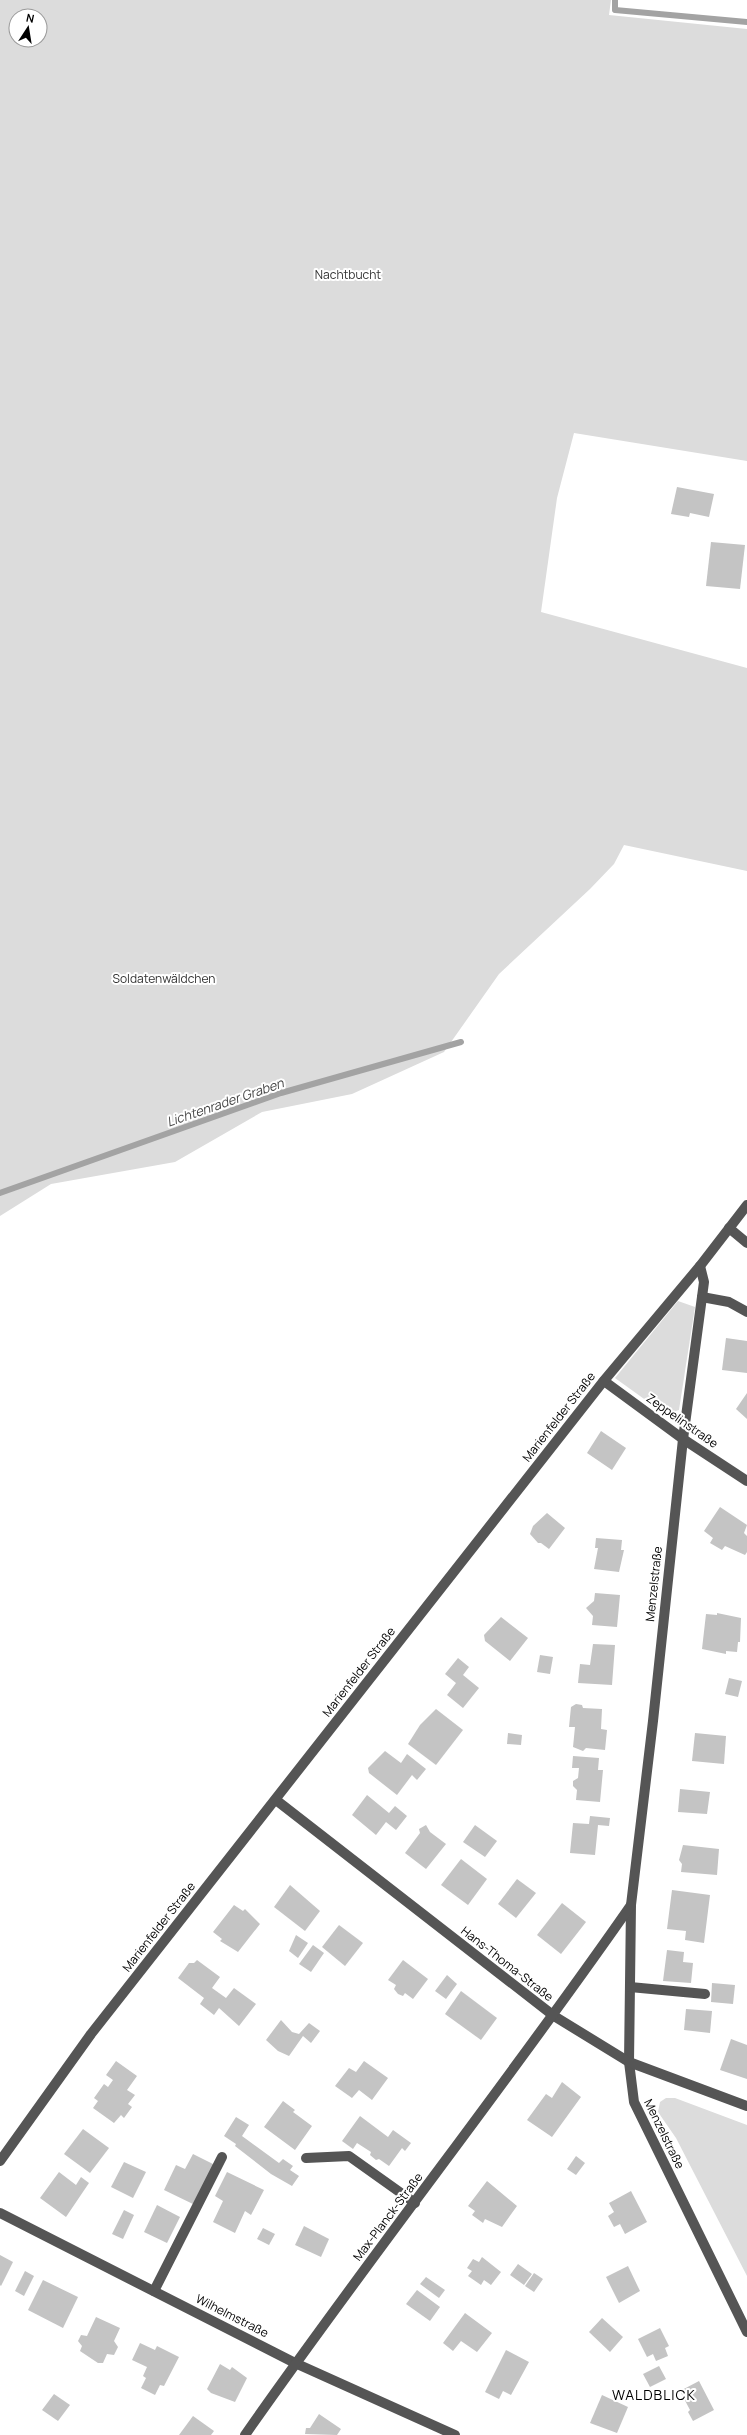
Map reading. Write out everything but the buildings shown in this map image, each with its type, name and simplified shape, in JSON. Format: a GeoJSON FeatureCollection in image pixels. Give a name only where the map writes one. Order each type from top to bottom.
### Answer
{"type":"FeatureCollection","features":[{"type":"Feature","properties":{"kind":"street","name":"Marienfelder Straße"},"geometry":{"type":"LineString","coordinates":[[0,2160],[91,2034],[604,1381],[700,1266],[747,1205]]}},
{"type":"Feature","properties":{"kind":"street"},"geometry":{"type":"LineString","coordinates":[[729,1228],[747,1243]]}},
{"type":"Feature","properties":{"kind":"street","name":"Menzelstraße"},"geometry":{"type":"LineString","coordinates":[[700,1266],[704,1282],[683,1439],[653,1721],[631,1905],[629,2062],[634,2102],[747,2332]]}},
{"type":"Feature","properties":{"kind":"street"},"geometry":{"type":"LineString","coordinates":[[702,1297],[729,1302],[747,1312]]}},
{"type":"Feature","properties":{"kind":"street","name":"Zeppelinstraße"},"geometry":{"type":"LineString","coordinates":[[604,1381],[683,1439],[747,1481]]}},
{"type":"Feature","properties":{"kind":"street","name":"Hans-Thoma-Straße"},"geometry":{"type":"LineString","coordinates":[[276,1800],[554,2016],[629,2062],[747,2106]]}},
{"type":"Feature","properties":{"kind":"street","name":"Menzelstraße"},"geometry":{"type":"LineString","coordinates":[[554,2016],[631,1905]]}},
{"type":"Feature","properties":{"kind":"street"},"geometry":{"type":"LineString","coordinates":[[630,1987],[705,1994]]}},
{"type":"Feature","properties":{"kind":"street","name":"Max-Planck-Straße"},"geometry":{"type":"LineString","coordinates":[[245,2435],[295,2364],[554,2016]]}},
{"type":"Feature","properties":{"kind":"street"},"geometry":{"type":"LineString","coordinates":[[306,2158],[349,2156],[415,2203]]}},
{"type":"Feature","properties":{"kind":"street"},"geometry":{"type":"LineString","coordinates":[[154,2291],[222,2157]]}},
{"type":"Feature","properties":{"kind":"street","name":"Wilhelmstraße"},"geometry":{"type":"LineString","coordinates":[[0,2213],[295,2364],[455,2435]]}},
{"type":"Feature","properties":{"kind":"green space"},"geometry":{"type":"Polygon","coordinates":[[[0,0],[611,0],[609,15],[747,29],[747,461],[574,433],[557,498],[541,612],[747,668],[747,871],[624,845],[614,864],[590,889],[499,974],[444,1052],[352,1094],[262,1112],[175,1162],[51,1184],[0,1216],[0,0]]]}},
{"type":"Feature","properties":{"kind":"green space"},"geometry":{"type":"Polygon","coordinates":[[[678,1301],[695,1307],[679,1410],[665,1414],[615,1378],[678,1301]]]}},
{"type":"Feature","properties":{"kind":"green space"},"geometry":{"type":"Polygon","coordinates":[[[666,2098],[675,2098],[747,2125],[747,2276],[676,2138],[658,2112],[660,2102],[666,2098]]]}},
{"type":"Feature","properties":{"kind":"waterway"},"geometry":{"type":"LineString","coordinates":[[615,0],[615,10],[747,22]]}},
{"type":"Feature","properties":{"kind":"waterway","name":"Lichtenrader Graben"},"geometry":{"type":"LineString","coordinates":[[0,1193],[281,1093],[461,1042]]}},
{"type":"Feature","properties":{"kind":"district","name":"WALDBLICK"},"geometry":{"type":"Point","coordinates":[654,2395]}},
{"type":"Feature","properties":{"kind":"park label","name":"Nachtbucht"},"geometry":{"type":"Point","coordinates":[348,275]}},
{"type":"Feature","properties":{"kind":"park label","name":"Soldatenwäldchen"},"geometry":{"type":"Point","coordinates":[164,979]}}]}
